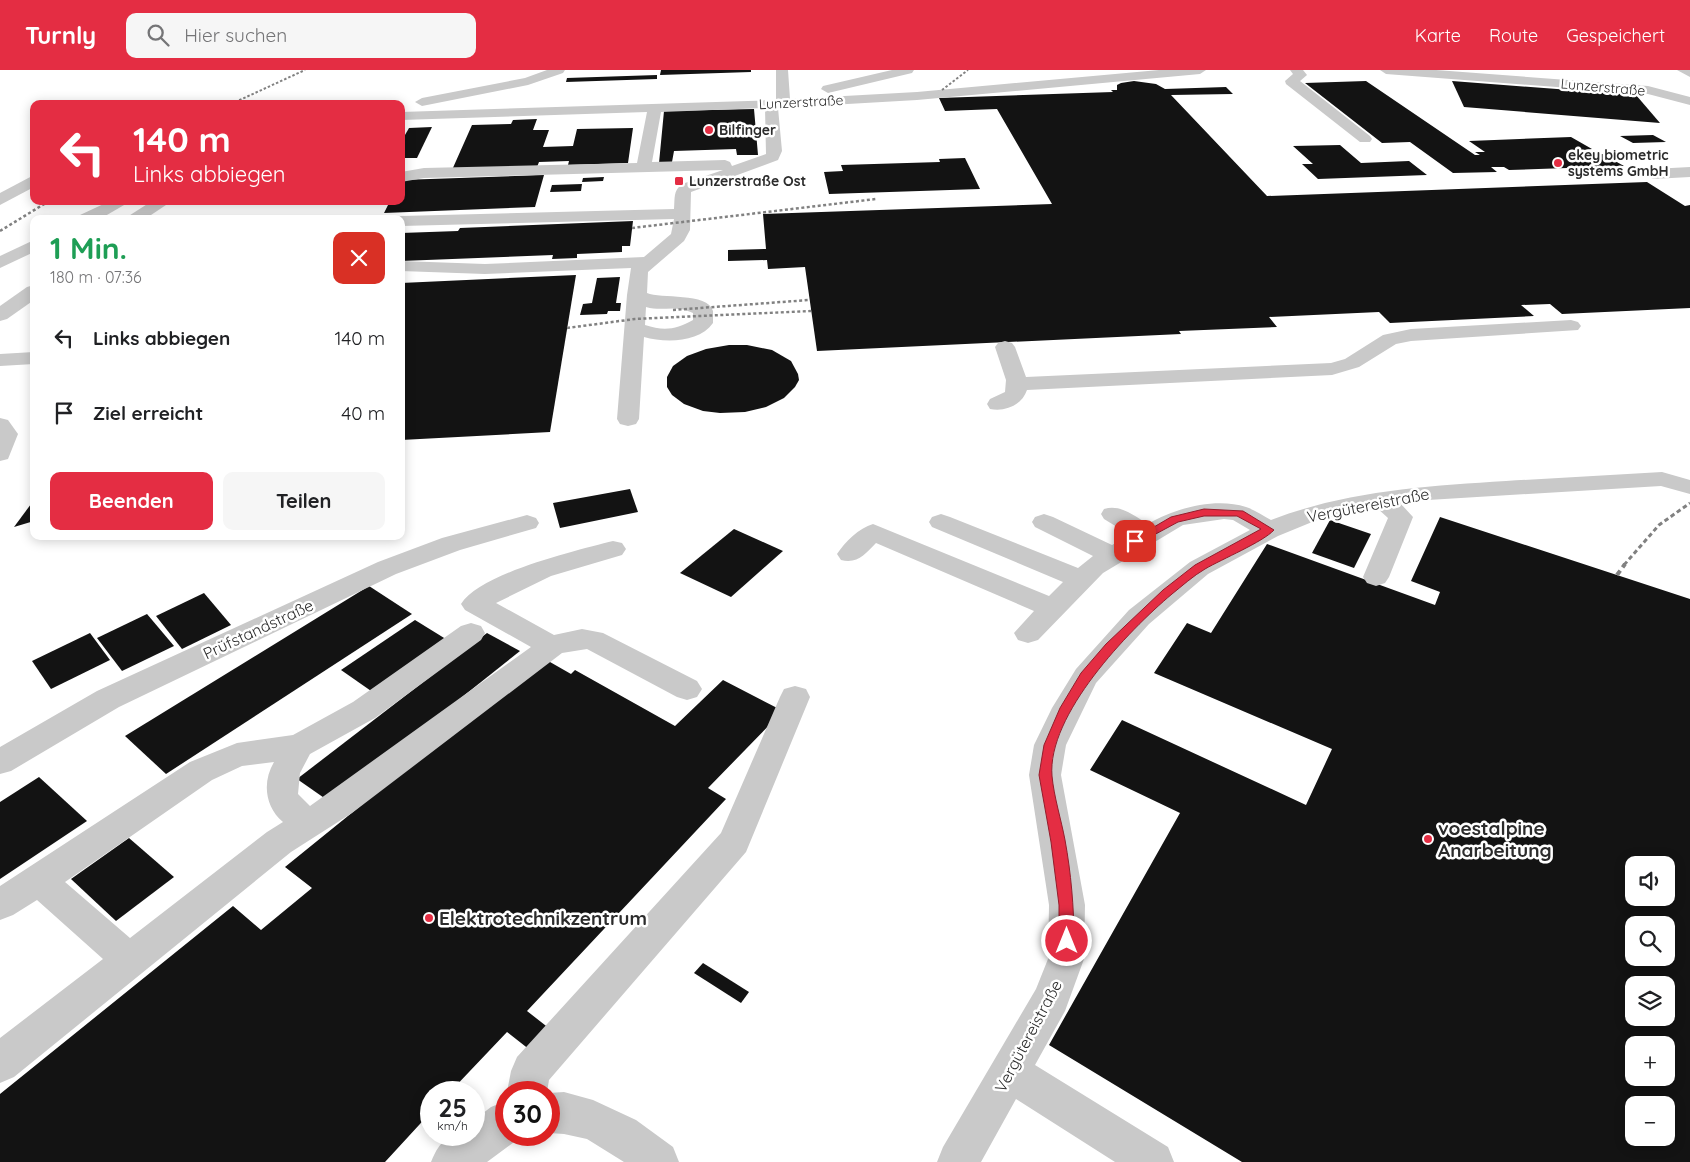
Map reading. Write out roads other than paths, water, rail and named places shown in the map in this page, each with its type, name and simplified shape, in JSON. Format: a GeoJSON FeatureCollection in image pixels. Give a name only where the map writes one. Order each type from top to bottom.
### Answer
{"type":"FeatureCollection","features":[{"type":"Feature","properties":{"kind":"street"},"geometry":{"type":"LineString","coordinates":[[405,103],[529,86],[559,70]]}},
{"type":"Feature","properties":{"kind":"street"},"geometry":{"type":"LineString","coordinates":[[405,266],[485,269],[642,266],[678,237],[682,230],[683,191],[688,187],[773,157],[782,70]]}},
{"type":"Feature","properties":{"kind":"street"},"geometry":{"type":"LineString","coordinates":[[798,103],[809,95],[838,86],[908,70]]}},
{"type":"Feature","properties":{"kind":"street","name":"Lunzerstraße"},"geometry":{"type":"LineString","coordinates":[[405,116],[798,103],[1015,82],[1193,70]]}},
{"type":"Feature","properties":{"kind":"street"},"geometry":{"type":"LineString","coordinates":[[1296,70],[1301,75],[1291,81],[1365,139]]}},
{"type":"Feature","properties":{"kind":"street","name":"Lunzerstraße"},"geometry":{"type":"LineString","coordinates":[[1386,70],[1440,72],[1648,90],[1671,94],[1690,101]]}},
{"type":"Feature","properties":{"kind":"street"},"geometry":{"type":"LineString","coordinates":[[1683,70],[1690,73]]}},
{"type":"Feature","properties":{"kind":"street"},"geometry":{"type":"LineString","coordinates":[[1633,74],[1650,88],[1648,90]]}},
{"type":"Feature","properties":{"kind":"street","name":"Lunzerstraße"},"geometry":{"type":"LineString","coordinates":[[1671,94],[1690,92]]}},
{"type":"Feature","properties":{"kind":"street"},"geometry":{"type":"LineString","coordinates":[[1662,108],[1690,107]]}},
{"type":"Feature","properties":{"kind":"street"},"geometry":{"type":"LineString","coordinates":[[644,166],[655,108]]}},
{"type":"Feature","properties":{"kind":"street"},"geometry":{"type":"LineString","coordinates":[[405,175],[424,173],[644,166],[754,165]]}},
{"type":"Feature","properties":{"kind":"street"},"geometry":{"type":"LineString","coordinates":[[1653,174],[1690,172]]}},
{"type":"Feature","properties":{"kind":"street"},"geometry":{"type":"LineString","coordinates":[[0,200],[30,182]]}},
{"type":"Feature","properties":{"kind":"street"},"geometry":{"type":"LineString","coordinates":[[94,215],[115,205]]}},
{"type":"Feature","properties":{"kind":"street"},"geometry":{"type":"LineString","coordinates":[[139,215],[157,205]]}},
{"type":"Feature","properties":{"kind":"street"},"geometry":{"type":"LineString","coordinates":[[405,221],[682,214]]}},
{"type":"Feature","properties":{"kind":"street"},"geometry":{"type":"LineString","coordinates":[[0,263],[30,247]]}},
{"type":"Feature","properties":{"kind":"street"},"geometry":{"type":"LineString","coordinates":[[628,419],[636,295],[642,266]]}},
{"type":"Feature","properties":{"kind":"street"},"geometry":{"type":"LineString","coordinates":[[0,315],[30,293]]}},
{"type":"Feature","properties":{"kind":"street"},"geometry":{"type":"LineString","coordinates":[[634,328],[658,337],[684,334],[703,323],[703,310],[683,301],[654,303],[636,295]]}},
{"type":"Feature","properties":{"kind":"street"},"geometry":{"type":"LineString","coordinates":[[1017,384],[1332,369],[1352,363],[1390,339],[1411,335],[1571,326]]}},
{"type":"Feature","properties":{"kind":"street"},"geometry":{"type":"LineString","coordinates":[[998,404],[1012,398],[1016,392],[1017,384],[1005,347]]}},
{"type":"Feature","properties":{"kind":"street"},"geometry":{"type":"LineString","coordinates":[[0,360],[30,358]]}},
{"type":"Feature","properties":{"kind":"street"},"geometry":{"type":"LineString","coordinates":[[0,425],[7,434],[0,454]]}},
{"type":"Feature","properties":{"kind":"street","name":"Vergütereistraße"},"geometry":{"type":"LineString","coordinates":[[958,1162],[1052,998],[1066,959],[1067,905],[1058,842],[1045,775],[1050,745],[1066,708],[1086,676],[1110,646],[1167,592],[1199,568],[1269,530],[1310,514],[1428,493],[1662,479],[1690,487]]}},
{"type":"Feature","properties":{"kind":"street"},"geometry":{"type":"LineString","coordinates":[[1376,577],[1401,517],[1382,500]]}},
{"type":"Feature","properties":{"kind":"street"},"geometry":{"type":"LineString","coordinates":[[1028,633],[1094,566],[1147,534],[1175,520],[1204,512],[1224,511],[1239,513],[1269,530]]}},
{"type":"Feature","properties":{"kind":"street"},"geometry":{"type":"LineString","coordinates":[[1113,514],[1147,534]]}},
{"type":"Feature","properties":{"kind":"street"},"geometry":{"type":"LineString","coordinates":[[940,522],[1080,579]]}},
{"type":"Feature","properties":{"kind":"street"},"geometry":{"type":"LineString","coordinates":[[1044,522],[1112,555]]}},
{"type":"Feature","properties":{"kind":"street","name":"Prüfstandstraße"},"geometry":{"type":"LineString","coordinates":[[0,762],[108,699],[387,568],[451,544],[527,523]]}},
{"type":"Feature","properties":{"kind":"street"},"geometry":{"type":"LineString","coordinates":[[850,554],[873,532],[1052,608]]}},
{"type":"Feature","properties":{"kind":"street"},"geometry":{"type":"LineString","coordinates":[[552,646],[475,604],[490,594],[540,570],[613,549]]}},
{"type":"Feature","properties":{"kind":"street"},"geometry":{"type":"LineString","coordinates":[[0,904],[39,881],[201,771],[238,755],[299,746],[364,710],[471,633]]}},
{"type":"Feature","properties":{"kind":"street"},"geometry":{"type":"LineString","coordinates":[[0,1063],[272,849],[308,823],[340,804],[552,646],[581,638],[593,640],[687,689]]}},
{"type":"Feature","properties":{"kind":"street"},"geometry":{"type":"LineString","coordinates":[[529,1081],[531,1071],[734,842],[795,697]]}},
{"type":"Feature","properties":{"kind":"street"},"geometry":{"type":"LineString","coordinates":[[299,746],[284,772],[282,795],[289,808],[308,823]]}},
{"type":"Feature","properties":{"kind":"street"},"geometry":{"type":"LineString","coordinates":[[39,881],[131,961]]}},
{"type":"Feature","properties":{"kind":"street"},"geometry":{"type":"LineString","coordinates":[[1010,1072],[1153,1162]]}},
{"type":"Feature","properties":{"kind":"street"},"geometry":{"type":"LineString","coordinates":[[560,1114],[589,1118],[634,1143],[658,1162]]}},
{"type":"Feature","properties":{"kind":"street"},"geometry":{"type":"LineString","coordinates":[[452,1162],[495,1130]]}},
{"type":"Feature","properties":{"kind":"railway"},"geometry":{"type":"LineString","coordinates":[[240,100],[305,70]]}},
{"type":"Feature","properties":{"kind":"railway"},"geometry":{"type":"LineString","coordinates":[[942,90],[968,70]]}},
{"type":"Feature","properties":{"kind":"railway"},"geometry":{"type":"LineString","coordinates":[[632,228],[876,199]]}},
{"type":"Feature","properties":{"kind":"railway"},"geometry":{"type":"LineString","coordinates":[[0,231],[42,205]]}},
{"type":"Feature","properties":{"kind":"railway"},"geometry":{"type":"LineString","coordinates":[[673,310],[809,300]]}},
{"type":"Feature","properties":{"kind":"railway"},"geometry":{"type":"LineString","coordinates":[[567,328],[635,319],[811,311]]}},
{"type":"Feature","properties":{"kind":"railway"},"geometry":{"type":"LineString","coordinates":[[1624,565],[1659,525],[1690,503]]}},
{"type":"Feature","properties":{"kind":"railway"},"geometry":{"type":"LineString","coordinates":[[1617,575],[1625,564]]}},
{"type":"Feature","properties":{"kind":"place","name":"Bilfinger"},"geometry":{"type":"Point","coordinates":[709,130]}},
{"type":"Feature","properties":{"kind":"place","name":"ekey biometric systems GmbH"},"geometry":{"type":"Point","coordinates":[1558,163]}},
{"type":"Feature","properties":{"kind":"place","name":"Lunzerstraße Ost"},"geometry":{"type":"Point","coordinates":[679,181]}},
{"type":"Feature","properties":{"kind":"place","name":"voestalpine Anarbeitung"},"geometry":{"type":"Point","coordinates":[1428,839]}},
{"type":"Feature","properties":{"kind":"place","name":"Elektrotechnikzentrum"},"geometry":{"type":"Point","coordinates":[429,918]}}]}
